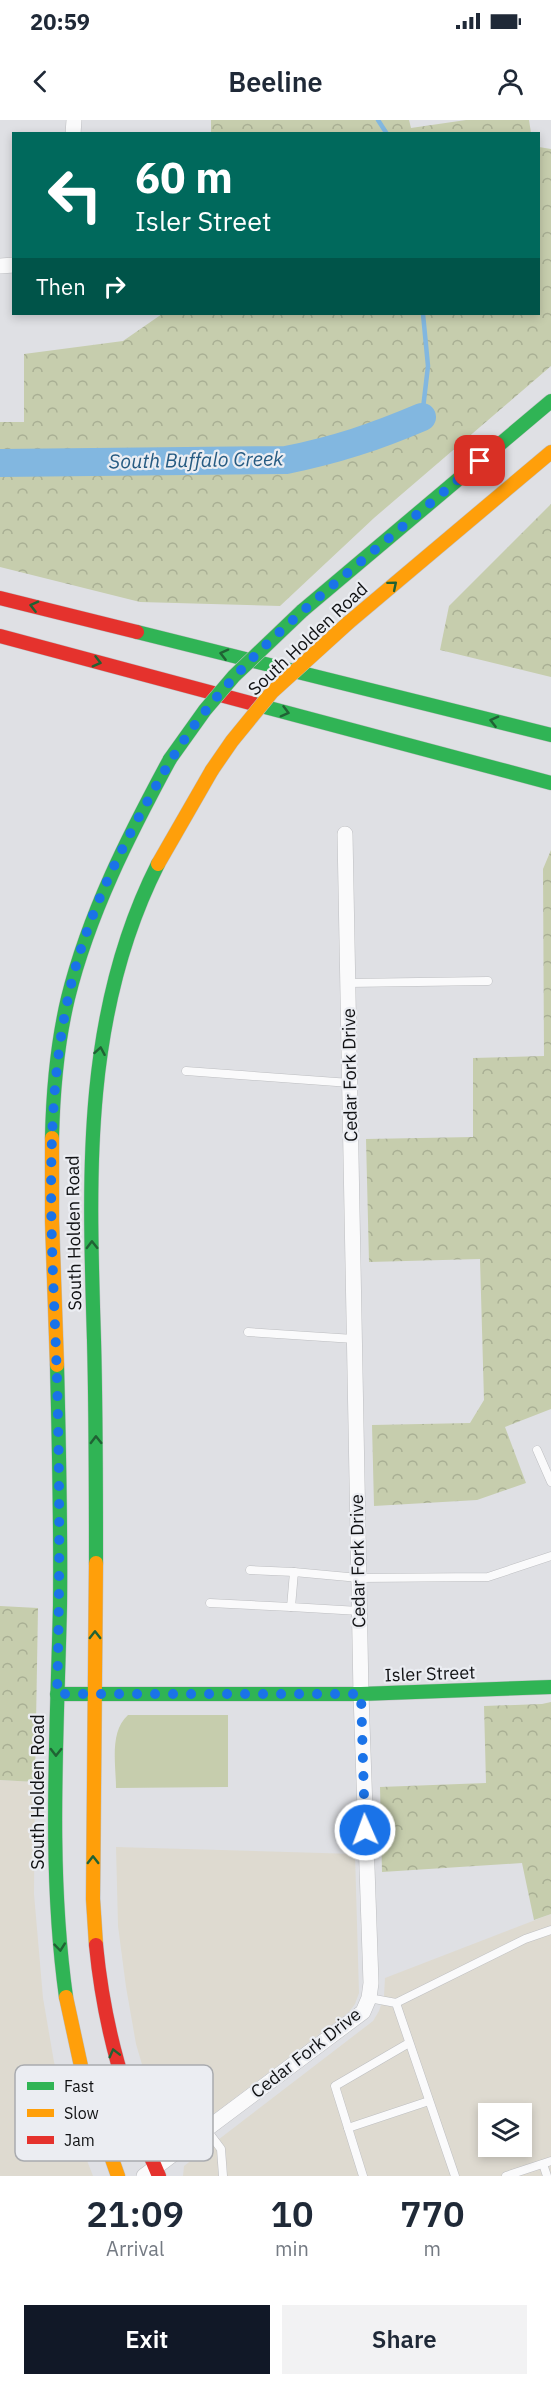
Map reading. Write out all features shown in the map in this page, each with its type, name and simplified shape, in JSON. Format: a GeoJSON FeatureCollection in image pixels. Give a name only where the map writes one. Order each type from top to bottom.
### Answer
{"type":"FeatureCollection","features":[{"type":"Feature","properties":{"kind":"main road","name":"South Holden Road"},"geometry":{"type":"LineString","coordinates":[[81,2065],[62,1958],[56,1881],[60,1512],[52,1193],[54,1106],[59,1056],[67,1002],[78,961],[100,898],[130,833],[170,759],[234,676],[302,611],[551,401]]}},
{"type":"Feature","properties":{"kind":"main road","name":"South Holden Road"},"geometry":{"type":"LineString","coordinates":[[118,2065],[106,2017],[98,1969],[93,1899],[96,1452],[91,1156],[97,1069],[112,985],[139,906],[176,827],[232,741],[272,692],[348,622],[551,452]]}},
{"type":"Feature","properties":{"kind":"main road"},"geometry":{"type":"LineString","coordinates":[[0,598],[551,735]]}},
{"type":"Feature","properties":{"kind":"main road"},"geometry":{"type":"LineString","coordinates":[[0,636],[551,783]]}},
{"type":"Feature","properties":{"kind":"main road","name":"Isler Street"},"geometry":{"type":"LineString","coordinates":[[57,1694],[361,1694],[551,1687]]}},
{"type":"Feature","properties":{"kind":"main road","name":"South Holden Road"},"geometry":{"type":"LineString","coordinates":[[113,2161],[118,2176]]}},
{"type":"Feature","properties":{"kind":"street","name":"Cedar Fork Drive"},"geometry":{"type":"LineString","coordinates":[[213,2124],[363,2012],[369,1998],[371,1983],[359,1611],[345,834]]}},
{"type":"Feature","properties":{"kind":"street","name":"Cedar Fork Drive"},"geometry":{"type":"LineString","coordinates":[[153,2173],[168,2161]]}},
{"type":"Feature","properties":{"kind":"lane"},"geometry":{"type":"LineString","coordinates":[[348,983],[488,981]]}},
{"type":"Feature","properties":{"kind":"lane"},"geometry":{"type":"LineString","coordinates":[[186,1071],[350,1083]]}},
{"type":"Feature","properties":{"kind":"lane"},"geometry":{"type":"LineString","coordinates":[[248,1332],[340,1336],[354,1339]]}},
{"type":"Feature","properties":{"kind":"lane"},"geometry":{"type":"LineString","coordinates":[[537,1450],[551,1482]]}},
{"type":"Feature","properties":{"kind":"lane"},"geometry":{"type":"LineString","coordinates":[[250,1570],[359,1578],[489,1577],[551,1556]]}},
{"type":"Feature","properties":{"kind":"lane"},"geometry":{"type":"LineString","coordinates":[[291,1607],[294,1572]]}},
{"type":"Feature","properties":{"kind":"lane"},"geometry":{"type":"LineString","coordinates":[[210,1603],[359,1611]]}},
{"type":"Feature","properties":{"kind":"lane"},"geometry":{"type":"LineString","coordinates":[[369,1998],[396,2003],[525,1939],[551,1930]]}},
{"type":"Feature","properties":{"kind":"lane"},"geometry":{"type":"LineString","coordinates":[[396,2003],[455,2176]]}},
{"type":"Feature","properties":{"kind":"lane"},"geometry":{"type":"LineString","coordinates":[[363,2176],[335,2086],[409,2043]]}},
{"type":"Feature","properties":{"kind":"lane"},"geometry":{"type":"LineString","coordinates":[[348,2128],[429,2101]]}},
{"type":"Feature","properties":{"kind":"lane"},"geometry":{"type":"LineString","coordinates":[[213,2138],[221,2149],[223,2176]]}},
{"type":"Feature","properties":{"kind":"lane"},"geometry":{"type":"LineString","coordinates":[[506,2176],[547,2162],[547,2176]]}},
{"type":"Feature","properties":{"kind":"shaded area"},"geometry":{"type":"Polygon","coordinates":[[[0,1780],[35,1782],[34,1894],[43,1998],[55,2065],[15,2065],[15,2161],[87,2161],[93,2176],[0,2176],[0,1780]]]}},
{"type":"Feature","properties":{"kind":"shaded area"},"geometry":{"type":"Polygon","coordinates":[[[116,1847],[355,1854],[359,1993],[349,2012],[213,2114],[213,2065],[142,2065],[126,1987],[118,1926],[116,1847]]]}},
{"type":"Feature","properties":{"kind":"shaded area"},"geometry":{"type":"Polygon","coordinates":[[[551,1914],[551,2176],[183,2176],[184,2166],[191,2161],[213,2161],[213,2144],[373,2021],[384,1996],[385,1978],[551,1914]]]}},
{"type":"Feature","properties":{"kind":"green space"},"geometry":{"type":"Polygon","coordinates":[[[211,120],[409,120],[411,128],[466,120],[529,120],[531,132],[211,132],[211,120]]]}},
{"type":"Feature","properties":{"kind":"green space"},"geometry":{"type":"Polygon","coordinates":[[[540,147],[551,149],[551,366],[374,518],[280,606],[140,602],[0,567],[0,422],[24,422],[24,354],[123,341],[161,315],[540,315],[540,147]]]}},
{"type":"Feature","properties":{"kind":"green space"},"geometry":{"type":"Polygon","coordinates":[[[551,504],[551,677],[440,650],[449,606],[551,504]]]}},
{"type":"Feature","properties":{"kind":"green space"},"geometry":{"type":"Polygon","coordinates":[[[551,850],[551,1409],[505,1427],[526,1483],[477,1500],[374,1506],[372,1425],[470,1423],[484,1400],[480,1259],[369,1262],[366,1139],[473,1137],[473,1058],[544,1056],[543,869],[551,850]]]}},
{"type":"Feature","properties":{"kind":"green space"},"geometry":{"type":"Polygon","coordinates":[[[0,1606],[38,1608],[35,1782],[0,1780],[0,1606]]]}},
{"type":"Feature","properties":{"kind":"green space"},"geometry":{"type":"Polygon","coordinates":[[[551,1702],[551,1914],[534,1920],[522,1863],[382,1872],[380,1787],[486,1783],[484,1706],[551,1702]]]}},
{"type":"Feature","properties":{"kind":"green space"},"geometry":{"type":"Polygon","coordinates":[[[128,1715],[228,1715],[228,1787],[116,1788],[116,1740],[118,1730],[128,1715]]]}},
{"type":"Feature","properties":{"kind":"waterway"},"geometry":{"type":"LineString","coordinates":[[378,120],[386,132]]}},
{"type":"Feature","properties":{"kind":"waterway"},"geometry":{"type":"LineString","coordinates":[[422,417],[428,366],[423,315]]}},
{"type":"Feature","properties":{"kind":"waterway","name":"South Buffalo Creek"},"geometry":{"type":"LineString","coordinates":[[0,463],[286,460],[355,442],[422,417]]}},
{"type":"Feature","properties":{"kind":"traffic: fast"},"geometry":{"type":"LineString","coordinates":[[302,611],[551,401]]}},
{"type":"Feature","properties":{"kind":"traffic: fast"},"geometry":{"type":"LineString","coordinates":[[170,759],[205,710],[234,676],[302,611]]}},
{"type":"Feature","properties":{"kind":"traffic: fast"},"geometry":{"type":"LineString","coordinates":[[137,632],[551,735]]}},
{"type":"Feature","properties":{"kind":"traffic: fast"},"geometry":{"type":"LineString","coordinates":[[254,704],[551,783]]}},
{"type":"Feature","properties":{"kind":"traffic: fast"},"geometry":{"type":"LineString","coordinates":[[52,1138],[58,1050],[64,1015],[77,966],[112,875],[170,759]]}},
{"type":"Feature","properties":{"kind":"traffic: fast"},"geometry":{"type":"LineString","coordinates":[[96,1563],[91,1218],[96,1097],[103,1038],[115,979],[133,921],[158,864]]}},
{"type":"Feature","properties":{"kind":"traffic: fast"},"geometry":{"type":"LineString","coordinates":[[57,1365],[60,1606],[55,1851],[60,1949],[66,1997]]}},
{"type":"Feature","properties":{"kind":"traffic: fast"},"geometry":{"type":"LineString","coordinates":[[57,1694],[361,1694],[551,1687]]}},
{"type":"Feature","properties":{"kind":"traffic: slow"},"geometry":{"type":"LineString","coordinates":[[348,623],[551,452]]}},
{"type":"Feature","properties":{"kind":"traffic: slow"},"geometry":{"type":"LineString","coordinates":[[212,770],[232,741],[272,692],[348,623]]}},
{"type":"Feature","properties":{"kind":"traffic: slow"},"geometry":{"type":"LineString","coordinates":[[158,864],[212,770]]}},
{"type":"Feature","properties":{"kind":"traffic: slow"},"geometry":{"type":"LineString","coordinates":[[52,1138],[52,1221],[57,1365]]}},
{"type":"Feature","properties":{"kind":"traffic: slow"},"geometry":{"type":"LineString","coordinates":[[96,1563],[93,1899],[96,1945]]}},
{"type":"Feature","properties":{"kind":"traffic: slow"},"geometry":{"type":"LineString","coordinates":[[66,1997],[81,2065]]}},
{"type":"Feature","properties":{"kind":"traffic: slow"},"geometry":{"type":"LineString","coordinates":[[113,2161],[118,2176]]}},
{"type":"Feature","properties":{"kind":"traffic: jam"},"geometry":{"type":"LineString","coordinates":[[0,598],[137,632]]}},
{"type":"Feature","properties":{"kind":"traffic: jam"},"geometry":{"type":"LineString","coordinates":[[0,636],[254,704]]}},
{"type":"Feature","properties":{"kind":"traffic: jam"},"geometry":{"type":"LineString","coordinates":[[96,1945],[104,2005],[119,2065]]}},
{"type":"Feature","properties":{"kind":"traffic: jam"},"geometry":{"type":"LineString","coordinates":[[153,2161],[159,2176]]}},
{"type":"Feature","properties":{"kind":"route"},"geometry":{"type":"LineString","coordinates":[[365,1830],[361,1694],[57,1694],[60,1518],[52,1193],[54,1106],[67,1002],[78,961],[100,898],[130,833],[170,759],[234,676],[302,611],[480,461]]}}]}
